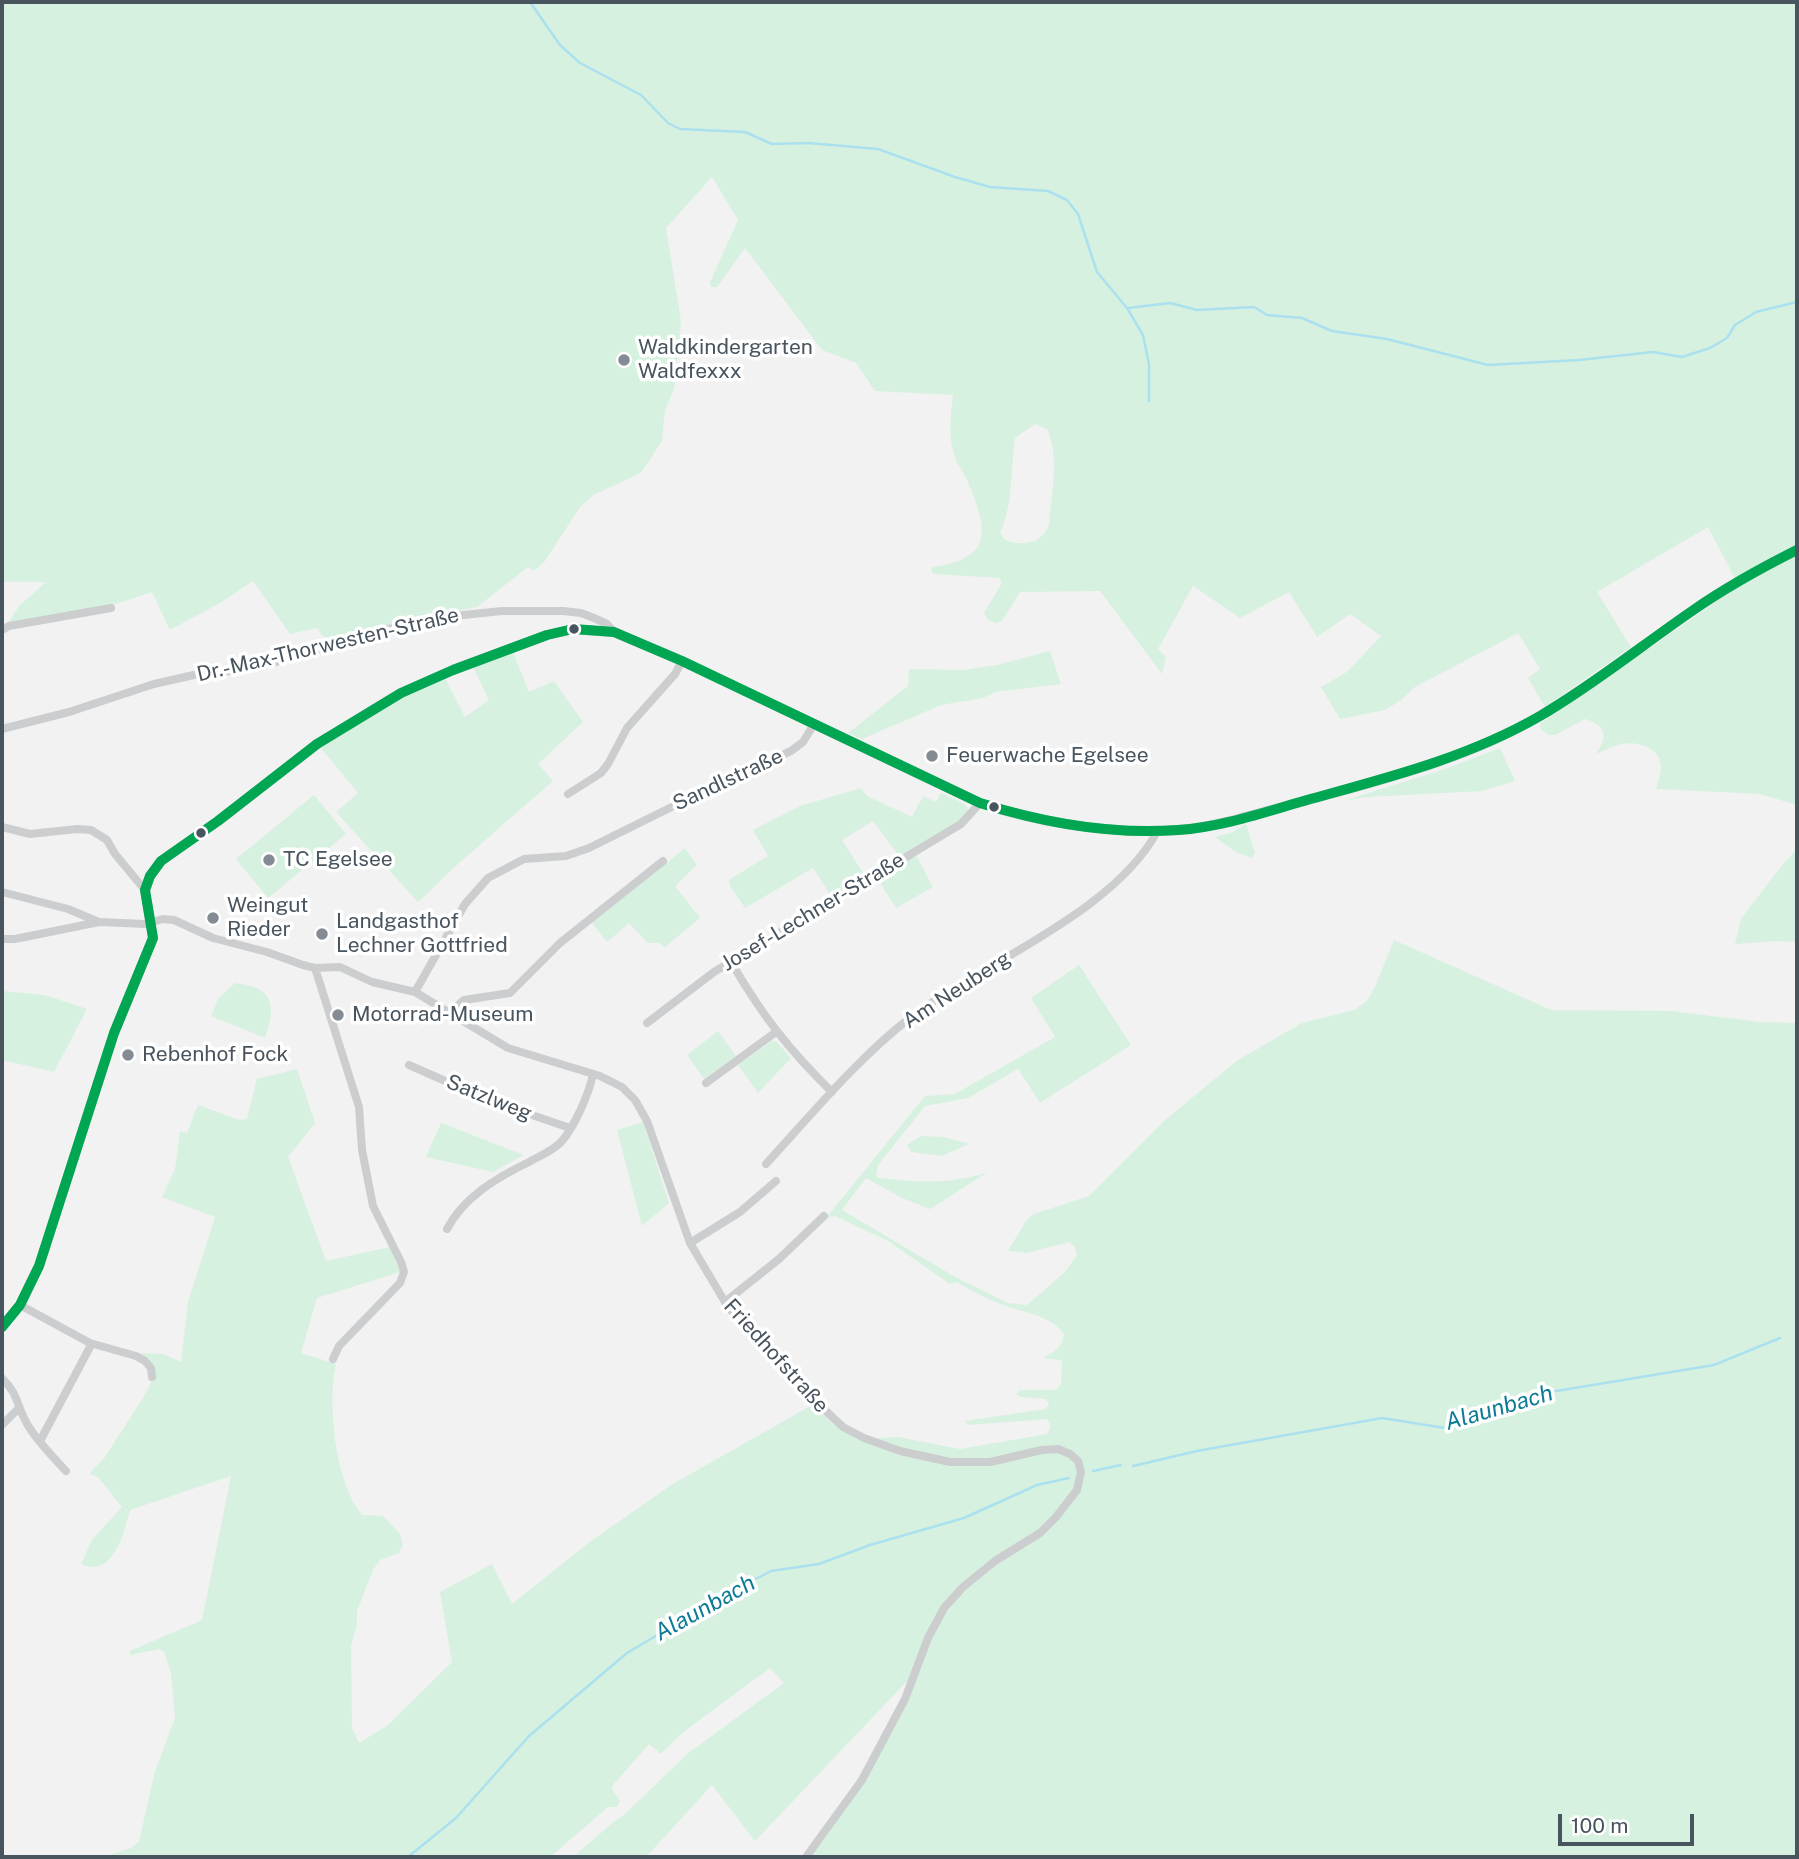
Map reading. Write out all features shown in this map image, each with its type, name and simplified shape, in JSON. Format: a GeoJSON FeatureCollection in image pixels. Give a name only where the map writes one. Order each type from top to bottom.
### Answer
{"type":"FeatureCollection","features":[{"type":"Feature","properties":{"kind":"street"},"geometry":{"type":"LineString","coordinates":[[145,890],[150,876],[161,861],[218,821],[317,744],[401,693],[453,670],[547,635],[573,629],[614,632],[682,661],[980,803],[1010,813],[1056,822],[1158,830],[1204,826],[1340,791],[1416,769],[1507,734],[1575,694],[1735,583],[1797,550]]}},
{"type":"Feature","properties":{"kind":"street"},"geometry":{"type":"LineString","coordinates":[[2,631],[9,626],[111,608]]}},
{"type":"Feature","properties":{"kind":"street","name":"Dr.-Max-Thorwesten-Straße"},"geometry":{"type":"LineString","coordinates":[[2,729],[69,712],[154,684],[273,663],[372,633],[444,617],[502,611],[563,611],[594,618],[607,624],[614,632]]}},
{"type":"Feature","properties":{"kind":"street"},"geometry":{"type":"LineString","coordinates":[[568,794],[601,773],[627,728],[675,674],[682,661]]}},
{"type":"Feature","properties":{"kind":"street","name":"Sandlstraße"},"geometry":{"type":"LineString","coordinates":[[415,992],[465,904],[488,878],[524,859],[566,856],[589,848],[791,751],[803,742],[814,724]]}},
{"type":"Feature","properties":{"kind":"street","name":"Josef-Lechner-Straße"},"geometry":{"type":"LineString","coordinates":[[647,1023],[714,972],[961,824],[980,803]]}},
{"type":"Feature","properties":{"kind":"street"},"geometry":{"type":"LineString","coordinates":[[2,827],[30,834],[91,830],[107,840],[145,890],[153,938],[114,1033],[48,1242],[20,1305],[2,1327]]}},
{"type":"Feature","properties":{"kind":"street","name":"Am Neuberg"},"geometry":{"type":"LineString","coordinates":[[766,1164],[878,1044],[910,1018],[1072,916],[1110,888],[1139,861],[1158,830]]}},
{"type":"Feature","properties":{"kind":"street"},"geometry":{"type":"LineString","coordinates":[[453,1015],[464,1000],[510,993],[560,943],[663,861]]}},
{"type":"Feature","properties":{"kind":"street"},"geometry":{"type":"LineString","coordinates":[[2,892],[68,909],[99,922]]}},
{"type":"Feature","properties":{"kind":"street"},"geometry":{"type":"LineString","coordinates":[[2,939],[15,939],[99,922],[130,924],[174,920],[213,938],[267,951],[315,968],[340,967],[372,982],[415,992]]}},
{"type":"Feature","properties":{"kind":"street"},"geometry":{"type":"LineString","coordinates":[[730,962],[776,1032],[795,1056],[832,1092]]}},
{"type":"Feature","properties":{"kind":"street"},"geometry":{"type":"LineString","coordinates":[[315,968],[359,1107],[362,1150],[373,1206],[404,1272],[400,1283],[339,1346],[333,1359]]}},
{"type":"Feature","properties":{"kind":"street","name":"Friedhofstraße"},"geometry":{"type":"LineString","coordinates":[[415,992],[508,1048],[593,1074],[622,1087],[635,1100],[647,1121],[690,1243],[725,1302],[761,1346],[843,1427],[900,1451],[950,1462],[990,1462],[1042,1450],[1058,1450],[1070,1454],[1078,1461],[1080,1481],[1071,1500],[1040,1533],[995,1561],[953,1595],[936,1621],[905,1699],[862,1780],[806,1857]]}},
{"type":"Feature","properties":{"kind":"street"},"geometry":{"type":"LineString","coordinates":[[706,1083],[776,1032]]}},
{"type":"Feature","properties":{"kind":"street","name":"Satzlweg"},"geometry":{"type":"LineString","coordinates":[[409,1065],[488,1100],[570,1128]]}},
{"type":"Feature","properties":{"kind":"street"},"geometry":{"type":"LineString","coordinates":[[447,1229],[456,1213],[469,1199],[561,1142],[590,1088],[593,1074]]}},
{"type":"Feature","properties":{"kind":"street"},"geometry":{"type":"LineString","coordinates":[[690,1243],[740,1212],[776,1181]]}},
{"type":"Feature","properties":{"kind":"street"},"geometry":{"type":"LineString","coordinates":[[725,1302],[779,1259],[824,1216]]}},
{"type":"Feature","properties":{"kind":"street"},"geometry":{"type":"LineString","coordinates":[[20,1305],[90,1343],[136,1356],[145,1361],[152,1377]]}},
{"type":"Feature","properties":{"kind":"street"},"geometry":{"type":"LineString","coordinates":[[40,1441],[90,1343]]}},
{"type":"Feature","properties":{"kind":"street"},"geometry":{"type":"LineString","coordinates":[[2,1378],[13,1389],[18,1399],[18,1409],[40,1441],[66,1471]]}},
{"type":"Feature","properties":{"kind":"street"},"geometry":{"type":"LineString","coordinates":[[2,1425],[18,1409]]}},
{"type":"Feature","properties":{"kind":"green space"},"geometry":{"type":"Polygon","coordinates":[[[2,2],[1797,2],[1797,805],[1760,794],[1656,789],[1660,760],[1647,747],[1622,744],[1595,754],[1602,743],[1603,733],[1601,728],[1585,719],[1555,735],[1548,735],[1540,728],[1541,723],[1739,586],[1708,527],[1597,592],[1631,647],[1545,707],[1528,678],[1540,669],[1518,633],[1415,687],[1385,710],[1340,719],[1321,687],[1347,672],[1381,636],[1350,614],[1317,637],[1289,592],[1240,618],[1193,586],[1158,649],[1166,657],[1162,674],[1100,591],[1020,592],[1002,621],[995,623],[987,619],[984,613],[1002,583],[999,578],[934,574],[931,570],[968,556],[977,547],[981,537],[978,510],[952,447],[950,424],[953,395],[875,391],[856,363],[822,350],[745,248],[717,287],[711,287],[710,282],[738,220],[712,177],[666,228],[681,321],[674,389],[665,410],[662,441],[641,473],[593,495],[580,507],[545,561],[534,571],[528,567],[477,607],[416,619],[332,642],[326,640],[317,628],[290,634],[253,581],[220,603],[170,630],[152,592],[110,606],[8,623],[19,606],[46,582],[2,580],[2,2]],[[1035,424],[1015,438],[1010,498],[1000,533],[1011,542],[1036,541],[1049,525],[1054,464],[1047,429],[1035,424]]]}},
{"type":"Feature","properties":{"kind":"green space"},"geometry":{"type":"Polygon","coordinates":[[[1050,651],[1061,684],[995,692],[983,698],[941,705],[862,739],[848,733],[908,686],[909,669],[963,670],[997,665],[1050,651]]]}},
{"type":"Feature","properties":{"kind":"green space"},"geometry":{"type":"Polygon","coordinates":[[[513,652],[529,692],[554,681],[583,722],[538,764],[553,781],[418,902],[336,812],[358,793],[320,747],[403,696],[445,678],[465,717],[489,700],[473,667],[513,652]]]}},
{"type":"Feature","properties":{"kind":"green space"},"geometry":{"type":"Polygon","coordinates":[[[1500,748],[1515,781],[1482,791],[1366,797],[1343,801],[1442,770],[1500,748]]]}},
{"type":"Feature","properties":{"kind":"green space"},"geometry":{"type":"Polygon","coordinates":[[[861,788],[867,796],[912,817],[923,796],[936,802],[941,793],[965,804],[969,811],[959,821],[899,856],[873,821],[842,840],[865,876],[831,896],[813,868],[745,908],[730,886],[729,880],[768,856],[753,830],[800,806],[861,788]]]}},
{"type":"Feature","properties":{"kind":"green space"},"geometry":{"type":"Polygon","coordinates":[[[314,795],[346,834],[268,898],[236,859],[314,795]]]}},
{"type":"Feature","properties":{"kind":"green space"},"geometry":{"type":"Polygon","coordinates":[[[1246,824],[1255,853],[1252,858],[1236,852],[1215,837],[1233,832],[1246,824]]]}},
{"type":"Feature","properties":{"kind":"green space"},"geometry":{"type":"Polygon","coordinates":[[[685,848],[697,865],[675,886],[700,918],[665,947],[659,943],[648,943],[629,923],[607,942],[592,923],[685,848]]]}},
{"type":"Feature","properties":{"kind":"green space"},"geometry":{"type":"Polygon","coordinates":[[[1797,849],[1797,942],[1735,944],[1741,919],[1797,849]]]}},
{"type":"Feature","properties":{"kind":"green space"},"geometry":{"type":"Polygon","coordinates":[[[916,855],[933,887],[896,908],[876,877],[916,855]]]}},
{"type":"Feature","properties":{"kind":"green space"},"geometry":{"type":"Polygon","coordinates":[[[1394,940],[1551,1010],[1671,1011],[1760,1022],[1797,1023],[1797,1857],[803,1857],[876,1749],[910,1678],[755,1841],[712,1785],[646,1857],[573,1857],[623,1816],[687,1754],[784,1683],[770,1668],[682,1733],[661,1754],[649,1744],[613,1785],[612,1789],[620,1801],[617,1807],[608,1807],[550,1857],[102,1857],[131,1848],[139,1842],[155,1771],[175,1718],[171,1673],[164,1652],[159,1649],[130,1655],[130,1651],[202,1620],[231,1476],[130,1510],[121,1540],[109,1559],[102,1565],[92,1567],[81,1564],[92,1540],[122,1507],[98,1477],[89,1474],[105,1457],[155,1374],[137,1353],[163,1354],[181,1362],[188,1302],[215,1217],[162,1197],[175,1169],[180,1131],[187,1133],[198,1105],[240,1120],[247,1119],[257,1079],[297,1069],[315,1123],[288,1157],[326,1261],[390,1247],[400,1272],[317,1298],[301,1353],[336,1364],[332,1400],[333,1421],[345,1484],[362,1515],[383,1516],[400,1534],[403,1545],[399,1553],[380,1560],[373,1570],[357,1611],[357,1625],[351,1645],[352,1728],[359,1743],[388,1725],[452,1662],[440,1592],[492,1564],[512,1604],[587,1544],[671,1485],[812,1405],[840,1430],[900,1456],[903,1449],[876,1438],[898,1437],[960,1449],[1047,1434],[1051,1426],[1047,1419],[968,1425],[965,1421],[1046,1409],[1049,1404],[1046,1399],[1020,1397],[1016,1394],[1020,1390],[1056,1390],[1061,1384],[1062,1362],[1043,1358],[1054,1352],[1064,1335],[1053,1323],[993,1301],[956,1282],[950,1284],[888,1241],[835,1216],[826,1218],[925,1096],[955,1094],[1055,1037],[1031,998],[1079,965],[1131,1045],[1040,1103],[1018,1069],[968,1098],[925,1106],[878,1165],[876,1175],[879,1178],[908,1181],[934,1181],[961,1179],[988,1172],[930,1209],[902,1198],[866,1178],[842,1210],[957,1278],[1008,1303],[1027,1305],[1064,1273],[1077,1255],[1075,1247],[1069,1242],[1027,1253],[1008,1251],[1026,1221],[1034,1214],[1089,1196],[1165,1120],[1238,1060],[1302,1023],[1354,1010],[1367,1001],[1394,940]]]}},
{"type":"Feature","properties":{"kind":"green space"},"geometry":{"type":"Polygon","coordinates":[[[235,983],[257,988],[269,999],[271,1016],[265,1038],[211,1016],[218,999],[235,983]]]}},
{"type":"Feature","properties":{"kind":"green space"},"geometry":{"type":"Polygon","coordinates":[[[2,991],[45,995],[87,1009],[54,1072],[2,1060],[2,991]]]}},
{"type":"Feature","properties":{"kind":"green space"},"geometry":{"type":"Polygon","coordinates":[[[718,1031],[736,1056],[704,1079],[687,1055],[718,1031]]]}},
{"type":"Feature","properties":{"kind":"green space"},"geometry":{"type":"Polygon","coordinates":[[[772,1041],[777,1042],[791,1058],[758,1093],[738,1065],[772,1041]]]}},
{"type":"Feature","properties":{"kind":"green space"},"geometry":{"type":"Polygon","coordinates":[[[643,1122],[669,1203],[642,1226],[617,1130],[643,1122]]]}},
{"type":"Feature","properties":{"kind":"green space"},"geometry":{"type":"Polygon","coordinates":[[[441,1123],[524,1155],[493,1172],[426,1157],[441,1123]]]}},
{"type":"Feature","properties":{"kind":"green space"},"geometry":{"type":"Polygon","coordinates":[[[921,1136],[944,1137],[969,1144],[942,1156],[911,1152],[907,1145],[921,1136]]]}},
{"type":"Feature","properties":{"kind":"waterway"},"geometry":{"type":"LineString","coordinates":[[530,2],[560,45],[580,63],[641,95],[668,123],[680,129],[745,132],[772,144],[808,143],[878,149],[990,187],[1048,191],[1067,200],[1078,214],[1097,272],[1127,308],[1143,335],[1149,364],[1149,401]]}},
{"type":"Feature","properties":{"kind":"waterway"},"geometry":{"type":"LineString","coordinates":[[1128,308],[1170,303],[1197,310],[1254,307],[1267,315],[1302,318],[1332,331],[1387,339],[1488,365],[1579,360],[1653,352],[1682,357],[1710,348],[1727,338],[1735,325],[1756,312],[1797,302]]}},
{"type":"Feature","properties":{"kind":"waterway","name":"Alaunbach"},"geometry":{"type":"LineString","coordinates":[[1133,1466],[1197,1451],[1382,1418],[1445,1428],[1532,1395],[1714,1365],[1780,1338]]}},
{"type":"Feature","properties":{"kind":"waterway","name":"Alaunbach"},"geometry":{"type":"LineString","coordinates":[[1093,1471],[1121,1465]]}},
{"type":"Feature","properties":{"kind":"waterway","name":"Alaunbach"},"geometry":{"type":"LineString","coordinates":[[408,1857],[456,1818],[529,1736],[627,1653],[723,1596],[771,1571],[819,1564],[870,1545],[964,1518],[1037,1485],[1069,1478]]}},
{"type":"Feature","properties":{"kind":"transit line"},"geometry":{"type":"LineString","coordinates":[[2,1327],[20,1305],[39,1266],[114,1033],[153,938],[145,890],[150,876],[161,861],[218,821],[317,744],[401,693],[453,670],[547,635],[573,629],[614,632],[682,661],[980,803],[1078,826],[1128,831],[1178,830],[1211,826],[1259,814],[1396,775],[1484,744],[1560,704],[1705,603],[1797,550]]}},
{"type":"Feature","properties":{"kind":"place","name":"Waldkindergarten Waldfexxx"},"geometry":{"type":"Point","coordinates":[624,360]}},
{"type":"Feature","properties":{"kind":"place","name":"Feuerwache Egelsee"},"geometry":{"type":"Point","coordinates":[932,756]}},
{"type":"Feature","properties":{"kind":"place","name":"TC Egelsee"},"geometry":{"type":"Point","coordinates":[269,860]}},
{"type":"Feature","properties":{"kind":"place","name":"Weingut Rieder"},"geometry":{"type":"Point","coordinates":[213,918]}},
{"type":"Feature","properties":{"kind":"place","name":"Landgasthof Lechner Gottfried"},"geometry":{"type":"Point","coordinates":[322,934]}},
{"type":"Feature","properties":{"kind":"place","name":"Motorrad-Museum"},"geometry":{"type":"Point","coordinates":[338,1015]}},
{"type":"Feature","properties":{"kind":"place","name":"Rebenhof Fock"},"geometry":{"type":"Point","coordinates":[128,1055]}}]}
